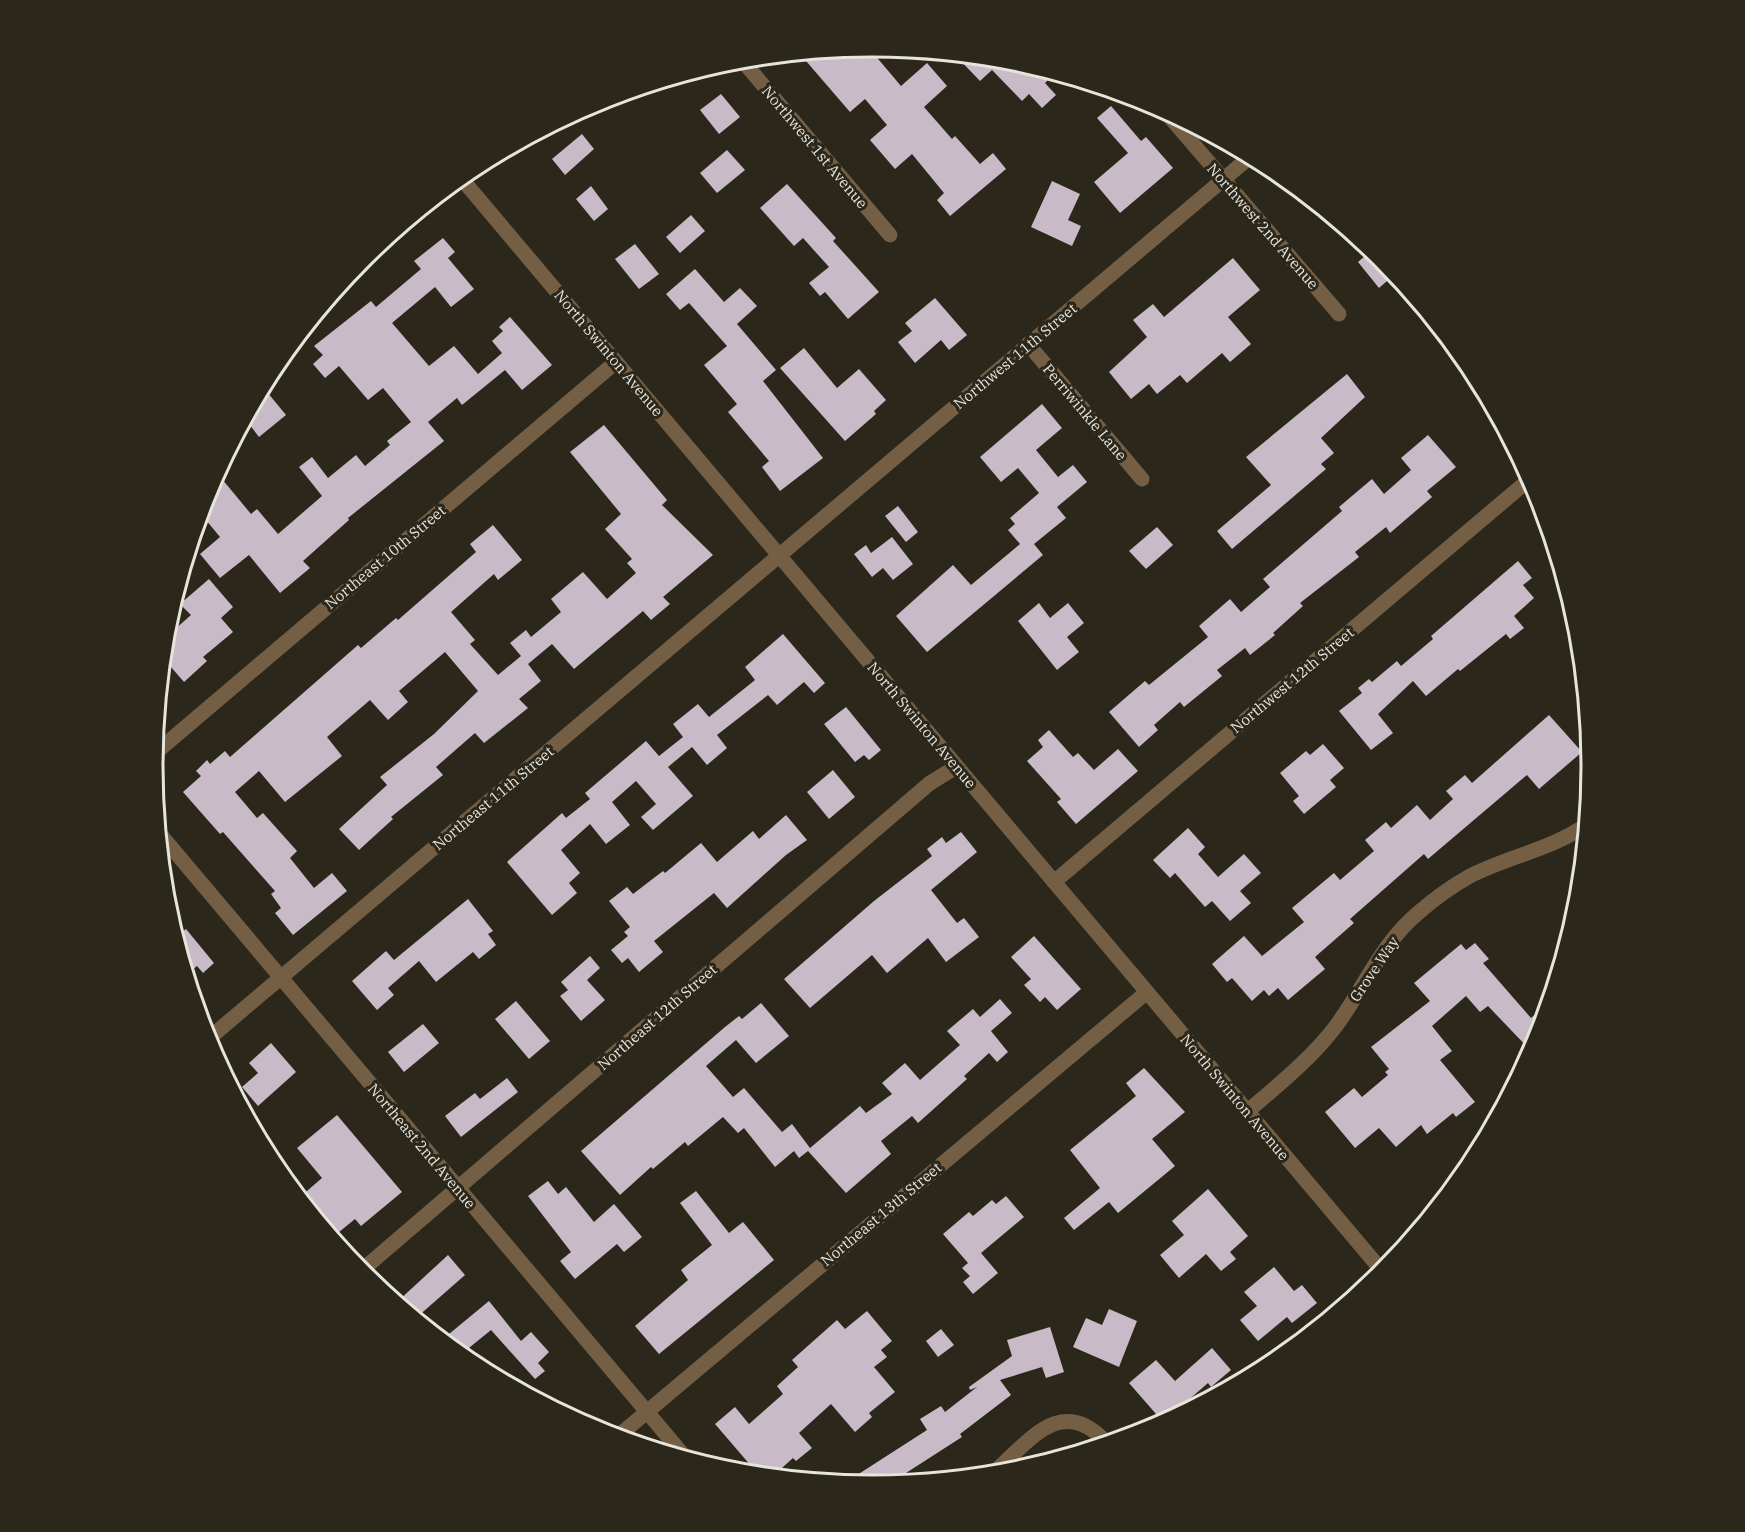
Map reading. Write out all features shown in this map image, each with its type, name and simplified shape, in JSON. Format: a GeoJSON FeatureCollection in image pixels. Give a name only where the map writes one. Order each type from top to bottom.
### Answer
{"type":"FeatureCollection","features":[{"type":"Feature","properties":{"kind":"street","name":"Northwest 1st Avenue"},"geometry":{"type":"LineString","coordinates":[[749,68],[890,235]]}},
{"type":"Feature","properties":{"kind":"street","name":"Northwest 2nd Avenue"},"geometry":{"type":"LineString","coordinates":[[1178,126],[1339,314]]}},
{"type":"Feature","properties":{"kind":"street","name":"Northwest 11th Street"},"geometry":{"type":"LineString","coordinates":[[780,557],[1244,162]]}},
{"type":"Feature","properties":{"kind":"street","name":"North Swinton Avenue"},"geometry":{"type":"LineString","coordinates":[[467,185],[1377,1264]]}},
{"type":"Feature","properties":{"kind":"street","name":"Perriwinkle Lane"},"geometry":{"type":"LineString","coordinates":[[1028,344],[1142,479]]}},
{"type":"Feature","properties":{"kind":"street","name":"Northeast 10th Street"},"geometry":{"type":"LineString","coordinates":[[164,746],[616,362]]}},
{"type":"Feature","properties":{"kind":"street","name":"Northwest 12th Street"},"geometry":{"type":"LineString","coordinates":[[1054,882],[1523,485]]}},
{"type":"Feature","properties":{"kind":"street","name":"Northeast 11th Street"},"geometry":{"type":"LineString","coordinates":[[215,1033],[780,557]]}},
{"type":"Feature","properties":{"kind":"street","name":"Northeast 12th Street"},"geometry":{"type":"LineString","coordinates":[[369,1264],[930,783],[956,767]]}},
{"type":"Feature","properties":{"kind":"street","name":"Grove Way"},"geometry":{"type":"LineString","coordinates":[[1248,1111],[1306,1060],[1335,1028],[1393,938],[1416,914],[1470,876],[1544,849],[1578,829]]}},
{"type":"Feature","properties":{"kind":"street","name":"Northeast 2nd Avenue"},"geometry":{"type":"LineString","coordinates":[[168,844],[677,1447]]}},
{"type":"Feature","properties":{"kind":"street","name":"Northeast 13th Street"},"geometry":{"type":"LineString","coordinates":[[625,1430],[1147,992]]}},
{"type":"Feature","properties":{"kind":"street"},"geometry":{"type":"LineString","coordinates":[[1006,1462],[1049,1425],[1061,1420],[1087,1424],[1100,1437]]}},
{"type":"Feature","properties":{"kind":"building"},"geometry":{"type":"Polygon","coordinates":[[[877,57],[901,86],[927,63],[947,86],[924,107],[952,139],[955,136],[980,164],[993,153],[1006,169],[950,216],[937,200],[944,193],[912,154],[895,169],[870,140],[887,125],[865,99],[850,112],[806,61],[877,57]]]}},
{"type":"Feature","properties":{"kind":"building"},"geometry":{"type":"Polygon","coordinates":[[[962,63],[1049,79],[1045,83],[1056,95],[1042,108],[1029,94],[1022,101],[992,70],[980,81],[962,63]]]}},
{"type":"Feature","properties":{"kind":"building"},"geometry":{"type":"Polygon","coordinates":[[[721,94],[740,117],[719,134],[700,110],[721,94]]]}},
{"type":"Feature","properties":{"kind":"building"},"geometry":{"type":"Polygon","coordinates":[[[1111,106],[1141,141],[1146,137],[1173,168],[1120,213],[1094,182],[1128,153],[1097,118],[1111,106]]]}},
{"type":"Feature","properties":{"kind":"building"},"geometry":{"type":"Polygon","coordinates":[[[582,134],[594,149],[565,175],[552,159],[582,134]]]}},
{"type":"Feature","properties":{"kind":"building"},"geometry":{"type":"Polygon","coordinates":[[[727,150],[745,170],[717,193],[700,173],[727,150]]]}},
{"type":"Feature","properties":{"kind":"building"},"geometry":{"type":"Polygon","coordinates":[[[1052,181],[1080,194],[1068,220],[1081,226],[1072,246],[1031,227],[1052,181]]]}},
{"type":"Feature","properties":{"kind":"building"},"geometry":{"type":"Polygon","coordinates":[[[787,184],[836,238],[833,241],[879,292],[848,319],[825,292],[820,296],[809,283],[829,267],[803,238],[794,246],[760,208],[787,184]]]}},
{"type":"Feature","properties":{"kind":"building"},"geometry":{"type":"Polygon","coordinates":[[[591,186],[608,209],[594,221],[576,199],[591,186]]]}},
{"type":"Feature","properties":{"kind":"building"},"geometry":{"type":"Polygon","coordinates":[[[691,215],[705,231],[680,253],[666,237],[691,215]]]}},
{"type":"Feature","properties":{"kind":"building"},"geometry":{"type":"Polygon","coordinates":[[[443,238],[455,252],[448,258],[474,289],[451,307],[435,287],[392,323],[429,366],[454,346],[478,374],[502,353],[492,341],[503,331],[499,327],[510,317],[552,365],[522,390],[505,370],[462,405],[457,398],[428,422],[444,441],[348,518],[349,520],[303,561],[310,568],[280,593],[249,555],[220,578],[200,554],[220,537],[207,521],[224,481],[251,514],[257,509],[278,534],[322,496],[299,467],[312,457],[328,478],[356,455],[365,466],[390,445],[387,441],[411,422],[383,388],[368,400],[339,366],[325,378],[313,364],[323,355],[314,346],[371,301],[376,307],[421,269],[414,261],[443,238]]]}},
{"type":"Feature","properties":{"kind":"building"},"geometry":{"type":"Polygon","coordinates":[[[635,244],[659,274],[639,289],[615,259],[635,244]]]}},
{"type":"Feature","properties":{"kind":"building"},"geometry":{"type":"Polygon","coordinates":[[[1365,256],[1388,280],[1379,288],[1358,262],[1365,256]]]}},
{"type":"Feature","properties":{"kind":"building"},"geometry":{"type":"Polygon","coordinates":[[[1233,258],[1260,290],[1228,317],[1251,344],[1230,362],[1222,353],[1187,383],[1180,375],[1157,394],[1149,384],[1131,399],[1109,372],[1147,337],[1133,320],[1153,304],[1164,317],[1233,258]]]}},
{"type":"Feature","properties":{"kind":"building"},"geometry":{"type":"Polygon","coordinates":[[[695,269],[724,302],[740,288],[757,306],[737,324],[776,370],[763,381],[823,458],[780,491],[762,467],[769,461],[728,412],[737,404],[704,365],[727,346],[689,303],[680,310],[666,294],[695,269]]]}},
{"type":"Feature","properties":{"kind":"building"},"geometry":{"type":"Polygon","coordinates":[[[935,298],[967,335],[949,350],[941,340],[915,363],[898,342],[912,331],[905,323],[935,298]]]}},
{"type":"Feature","properties":{"kind":"building"},"geometry":{"type":"Polygon","coordinates":[[[804,348],[837,388],[859,369],[886,400],[874,411],[876,414],[845,441],[780,368],[804,348]]]}},
{"type":"Feature","properties":{"kind":"building"},"geometry":{"type":"Polygon","coordinates":[[[1347,374],[1365,397],[1321,438],[1334,453],[1321,464],[1326,469],[1232,549],[1217,531],[1271,485],[1246,457],[1347,374]]]}},
{"type":"Feature","properties":{"kind":"building"},"geometry":{"type":"Polygon","coordinates":[[[269,394],[286,415],[259,437],[250,426],[269,394]]]}},
{"type":"Feature","properties":{"kind":"building"},"geometry":{"type":"Polygon","coordinates":[[[1042,404],[1062,428],[1036,450],[1058,477],[1073,465],[1087,482],[1057,507],[1066,518],[1034,544],[1043,555],[927,652],[896,616],[953,565],[971,585],[1020,544],[1008,530],[1015,524],[1010,518],[1039,493],[1018,468],[1001,482],[980,457],[1042,404]]]}},
{"type":"Feature","properties":{"kind":"building"},"geometry":{"type":"Polygon","coordinates":[[[604,425],[667,500],[662,505],[713,555],[663,597],[670,604],[651,620],[643,611],[574,669],[552,644],[528,664],[541,681],[519,699],[528,708],[484,743],[475,733],[436,767],[443,775],[391,817],[393,819],[359,850],[339,829],[387,785],[380,777],[434,734],[478,691],[445,652],[399,691],[408,702],[388,720],[370,700],[327,737],[342,756],[285,802],[259,771],[235,792],[257,818],[263,813],[297,851],[290,858],[314,888],[332,873],[347,891],[293,935],[275,913],[281,908],[271,894],[275,891],[223,832],[220,834],[183,792],[201,776],[196,771],[207,760],[210,764],[225,751],[230,757],[358,645],[361,648],[396,618],[398,620],[476,552],[470,544],[493,525],[522,560],[498,580],[494,574],[451,612],[475,640],[470,644],[498,675],[521,656],[510,643],[526,630],[531,637],[561,612],[551,599],[583,572],[607,599],[636,573],[627,563],[632,559],[605,529],[621,514],[570,452],[604,425]]]}},
{"type":"Feature","properties":{"kind":"building"},"geometry":{"type":"Polygon","coordinates":[[[1428,435],[1456,467],[1427,491],[1432,497],[1390,533],[1386,527],[1355,552],[1359,557],[1300,603],[1303,606],[1273,633],[1275,635],[1250,655],[1245,648],[1217,670],[1222,676],[1184,707],[1180,702],[1154,725],[1158,730],[1139,747],[1109,712],[1145,681],[1149,685],[1208,637],[1199,626],[1230,599],[1241,612],[1270,587],[1263,579],[1342,511],[1339,507],[1372,479],[1384,494],[1411,470],[1401,458],[1428,435]]]}},
{"type":"Feature","properties":{"kind":"building"},"geometry":{"type":"Polygon","coordinates":[[[898,506],[918,532],[906,542],[885,516],[898,506]]]}},
{"type":"Feature","properties":{"kind":"building"},"geometry":{"type":"Polygon","coordinates":[[[1157,527],[1173,545],[1146,569],[1129,551],[1157,527]]]}},
{"type":"Feature","properties":{"kind":"building"},"geometry":{"type":"Polygon","coordinates":[[[892,537],[913,564],[893,580],[883,568],[872,577],[854,554],[866,545],[871,553],[892,537]]]}},
{"type":"Feature","properties":{"kind":"building"},"geometry":{"type":"Polygon","coordinates":[[[1518,561],[1532,578],[1523,585],[1534,598],[1514,616],[1524,628],[1510,639],[1506,634],[1426,696],[1413,681],[1378,714],[1393,733],[1371,750],[1339,711],[1362,693],[1358,688],[1369,679],[1372,682],[1397,661],[1401,666],[1433,639],[1431,636],[1518,561]]]}},
{"type":"Feature","properties":{"kind":"building"},"geometry":{"type":"Polygon","coordinates":[[[209,579],[233,607],[221,618],[233,632],[203,657],[207,661],[184,682],[171,667],[177,627],[191,615],[182,606],[183,601],[209,579]]]}},
{"type":"Feature","properties":{"kind":"building"},"geometry":{"type":"Polygon","coordinates":[[[1039,603],[1050,618],[1068,603],[1084,623],[1067,637],[1079,652],[1057,670],[1018,621],[1039,603]]]}},
{"type":"Feature","properties":{"kind":"building"},"geometry":{"type":"Polygon","coordinates":[[[783,634],[825,683],[814,693],[804,682],[777,705],[768,695],[717,735],[727,748],[707,765],[692,747],[668,767],[693,796],[653,830],[641,817],[656,804],[636,781],[612,802],[630,825],[606,844],[590,824],[561,850],[580,873],[569,883],[577,893],[552,915],[507,862],[562,813],[566,818],[590,799],[585,793],[646,741],[659,756],[683,737],[673,724],[698,704],[709,717],[755,680],[745,667],[783,634]]]}},
{"type":"Feature","properties":{"kind":"building"},"geometry":{"type":"Polygon","coordinates":[[[846,707],[881,750],[869,760],[864,755],[855,762],[824,724],[846,707]]]}},
{"type":"Feature","properties":{"kind":"building"},"geometry":{"type":"Polygon","coordinates":[[[1549,715],[1581,751],[1539,789],[1527,775],[1428,859],[1424,854],[1350,919],[1354,923],[1315,957],[1325,969],[1288,1000],[1278,988],[1269,996],[1264,990],[1252,1001],[1232,978],[1227,982],[1212,964],[1244,936],[1262,956],[1304,922],[1292,908],[1334,873],[1340,880],[1374,851],[1365,840],[1386,822],[1391,828],[1417,805],[1430,820],[1453,799],[1446,791],[1465,775],[1472,783],[1549,715]]]}},
{"type":"Feature","properties":{"kind":"building"},"geometry":{"type":"Polygon","coordinates":[[[1049,730],[1073,757],[1078,753],[1094,770],[1118,749],[1138,771],[1076,824],[1057,802],[1061,799],[1027,761],[1043,747],[1038,740],[1049,730]]]}},
{"type":"Feature","properties":{"kind":"building"},"geometry":{"type":"Polygon","coordinates":[[[1323,744],[1344,768],[1330,780],[1336,787],[1304,814],[1293,801],[1299,796],[1280,773],[1306,751],[1310,755],[1323,744]]]}},
{"type":"Feature","properties":{"kind":"building"},"geometry":{"type":"Polygon","coordinates":[[[833,770],[855,797],[829,819],[807,792],[833,770]]]}},
{"type":"Feature","properties":{"kind":"building"},"geometry":{"type":"Polygon","coordinates":[[[786,815],[807,840],[786,855],[727,908],[714,893],[654,941],[663,952],[639,972],[628,958],[622,963],[611,950],[628,936],[624,932],[630,927],[609,901],[627,887],[633,894],[663,871],[665,873],[701,843],[717,862],[753,831],[759,839],[786,815]]]}},
{"type":"Feature","properties":{"kind":"building"},"geometry":{"type":"Polygon","coordinates":[[[1188,828],[1205,847],[1198,854],[1218,877],[1244,854],[1261,873],[1240,891],[1251,903],[1230,921],[1212,901],[1205,907],[1175,873],[1170,878],[1153,860],[1188,828]]]}},
{"type":"Feature","properties":{"kind":"building"},"geometry":{"type":"Polygon","coordinates":[[[961,832],[977,852],[931,890],[957,923],[964,918],[979,937],[946,962],[928,938],[887,973],[872,955],[810,1008],[784,979],[874,901],[932,856],[927,849],[942,837],[946,843],[961,832]]]}},
{"type":"Feature","properties":{"kind":"building"},"geometry":{"type":"Polygon","coordinates":[[[468,899],[493,931],[488,934],[496,945],[479,959],[473,952],[436,982],[419,961],[388,988],[394,995],[377,1010],[352,981],[386,951],[394,960],[468,899]]]}},
{"type":"Feature","properties":{"kind":"building"},"geometry":{"type":"Polygon","coordinates":[[[186,929],[214,963],[203,973],[197,966],[194,969],[183,931],[186,929]]]}},
{"type":"Feature","properties":{"kind":"building"},"geometry":{"type":"Polygon","coordinates":[[[1034,936],[1081,989],[1057,1010],[1045,997],[1040,1002],[1024,985],[1031,979],[1011,957],[1034,936]]]}},
{"type":"Feature","properties":{"kind":"building"},"geometry":{"type":"Polygon","coordinates":[[[1475,943],[1489,959],[1483,963],[1531,1018],[1537,1013],[1525,1044],[1488,1006],[1480,1012],[1466,996],[1432,1026],[1452,1051],[1440,1060],[1475,1102],[1456,1117],[1453,1113],[1427,1134],[1421,1125],[1396,1147],[1379,1128],[1355,1148],[1325,1112],[1354,1088],[1362,1097],[1388,1075],[1385,1072],[1389,1069],[1371,1047],[1430,1001],[1414,983],[1461,944],[1466,950],[1475,943]]]}},
{"type":"Feature","properties":{"kind":"building"},"geometry":{"type":"Polygon","coordinates":[[[590,956],[600,968],[587,980],[605,1000],[581,1021],[560,996],[568,990],[561,982],[590,956]]]}},
{"type":"Feature","properties":{"kind":"building"},"geometry":{"type":"Polygon","coordinates":[[[1000,999],[1012,1013],[991,1031],[1008,1052],[997,1062],[989,1053],[964,1076],[967,1079],[918,1123],[912,1116],[881,1141],[891,1154],[846,1193],[808,1151],[799,1158],[794,1151],[775,1167],[744,1128],[738,1133],[723,1117],[688,1146],[685,1142],[653,1169],[651,1167],[620,1195],[581,1151],[725,1027],[739,1016],[742,1019],[761,1003],[789,1036],[756,1063],[736,1040],[706,1066],[733,1097],[744,1088],[782,1132],[792,1124],[810,1148],[860,1106],[866,1113],[892,1094],[882,1083],[905,1063],[920,1080],[960,1045],[947,1031],[973,1009],[980,1017],[1000,999]]]}},
{"type":"Feature","properties":{"kind":"building"},"geometry":{"type":"Polygon","coordinates":[[[516,1001],[550,1041],[529,1059],[495,1019],[516,1001]]]}},
{"type":"Feature","properties":{"kind":"building"},"geometry":{"type":"Polygon","coordinates":[[[423,1024],[439,1043],[404,1072],[388,1052],[423,1024]]]}},
{"type":"Feature","properties":{"kind":"building"},"geometry":{"type":"Polygon","coordinates":[[[271,1043],[296,1072],[258,1106],[242,1087],[258,1073],[249,1063],[271,1043]]]}},
{"type":"Feature","properties":{"kind":"building"},"geometry":{"type":"Polygon","coordinates":[[[1144,1068],[1185,1112],[1152,1139],[1175,1166],[1118,1213],[1109,1202],[1074,1230],[1064,1218],[1100,1188],[1070,1150],[1136,1096],[1126,1083],[1144,1068]]]}},
{"type":"Feature","properties":{"kind":"building"},"geometry":{"type":"Polygon","coordinates":[[[507,1078],[518,1092],[461,1137],[445,1116],[475,1093],[480,1099],[507,1078]]]}},
{"type":"Feature","properties":{"kind":"building"},"geometry":{"type":"Polygon","coordinates":[[[337,1115],[402,1192],[361,1226],[355,1219],[339,1232],[306,1192],[322,1178],[297,1148],[337,1115]]]}},
{"type":"Feature","properties":{"kind":"building"},"geometry":{"type":"Polygon","coordinates":[[[548,1181],[558,1194],[566,1187],[594,1222],[614,1204],[642,1237],[624,1252],[617,1244],[575,1279],[560,1261],[571,1252],[528,1196],[548,1181]]]}},
{"type":"Feature","properties":{"kind":"building"},"geometry":{"type":"Polygon","coordinates":[[[1208,1189],[1248,1236],[1230,1252],[1236,1259],[1221,1271],[1206,1254],[1179,1278],[1160,1255],[1184,1235],[1172,1221],[1208,1189]]]}},
{"type":"Feature","properties":{"kind":"building"},"geometry":{"type":"Polygon","coordinates":[[[696,1191],[729,1233],[743,1222],[774,1260],[659,1354],[635,1326],[688,1280],[681,1270],[712,1245],[680,1203],[696,1191]]]}},
{"type":"Feature","properties":{"kind":"building"},"geometry":{"type":"Polygon","coordinates":[[[1006,1196],[1024,1217],[981,1253],[998,1273],[973,1294],[963,1282],[970,1276],[962,1268],[968,1263],[943,1234],[969,1212],[973,1216],[992,1200],[996,1204],[1006,1196]]]}},
{"type":"Feature","properties":{"kind":"building"},"geometry":{"type":"Polygon","coordinates":[[[448,1255],[465,1275],[422,1313],[403,1297],[448,1255]]]}},
{"type":"Feature","properties":{"kind":"building"},"geometry":{"type":"Polygon","coordinates":[[[1274,1267],[1294,1291],[1302,1285],[1317,1303],[1292,1323],[1287,1317],[1258,1341],[1240,1320],[1257,1306],[1244,1292],[1274,1267]]]}},
{"type":"Feature","properties":{"kind":"building"},"geometry":{"type":"Polygon","coordinates":[[[489,1301],[521,1341],[531,1332],[549,1352],[538,1363],[545,1371],[535,1379],[491,1330],[469,1348],[449,1334],[489,1301]]]}},
{"type":"Feature","properties":{"kind":"building"},"geometry":{"type":"Polygon","coordinates":[[[1109,1309],[1137,1321],[1119,1367],[1073,1347],[1086,1318],[1102,1325],[1109,1309]]]}},
{"type":"Feature","properties":{"kind":"building"},"geometry":{"type":"Polygon","coordinates":[[[867,1311],[892,1341],[881,1350],[887,1357],[874,1367],[895,1392],[869,1413],[872,1417],[855,1432],[831,1404],[799,1433],[812,1448],[796,1461],[793,1458],[781,1469],[749,1464],[715,1424],[735,1407],[749,1424],[783,1394],[777,1386],[798,1367],[792,1360],[837,1320],[845,1329],[867,1311]]]}},
{"type":"Feature","properties":{"kind":"building"},"geometry":{"type":"Polygon","coordinates":[[[1050,1327],[1064,1372],[1046,1378],[1042,1367],[1000,1380],[1011,1395],[960,1434],[962,1437],[906,1474],[858,1474],[927,1430],[920,1419],[941,1406],[945,1412],[977,1387],[970,1390],[969,1387],[1012,1356],[1007,1340],[1050,1327]]]}},
{"type":"Feature","properties":{"kind":"building"},"geometry":{"type":"Polygon","coordinates":[[[941,1329],[954,1345],[938,1357],[926,1341],[941,1329]]]}},
{"type":"Feature","properties":{"kind":"building"},"geometry":{"type":"Polygon","coordinates":[[[1212,1348],[1231,1370],[1211,1387],[1208,1383],[1186,1402],[1157,1415],[1129,1383],[1156,1360],[1175,1381],[1212,1348]]]}}]}
